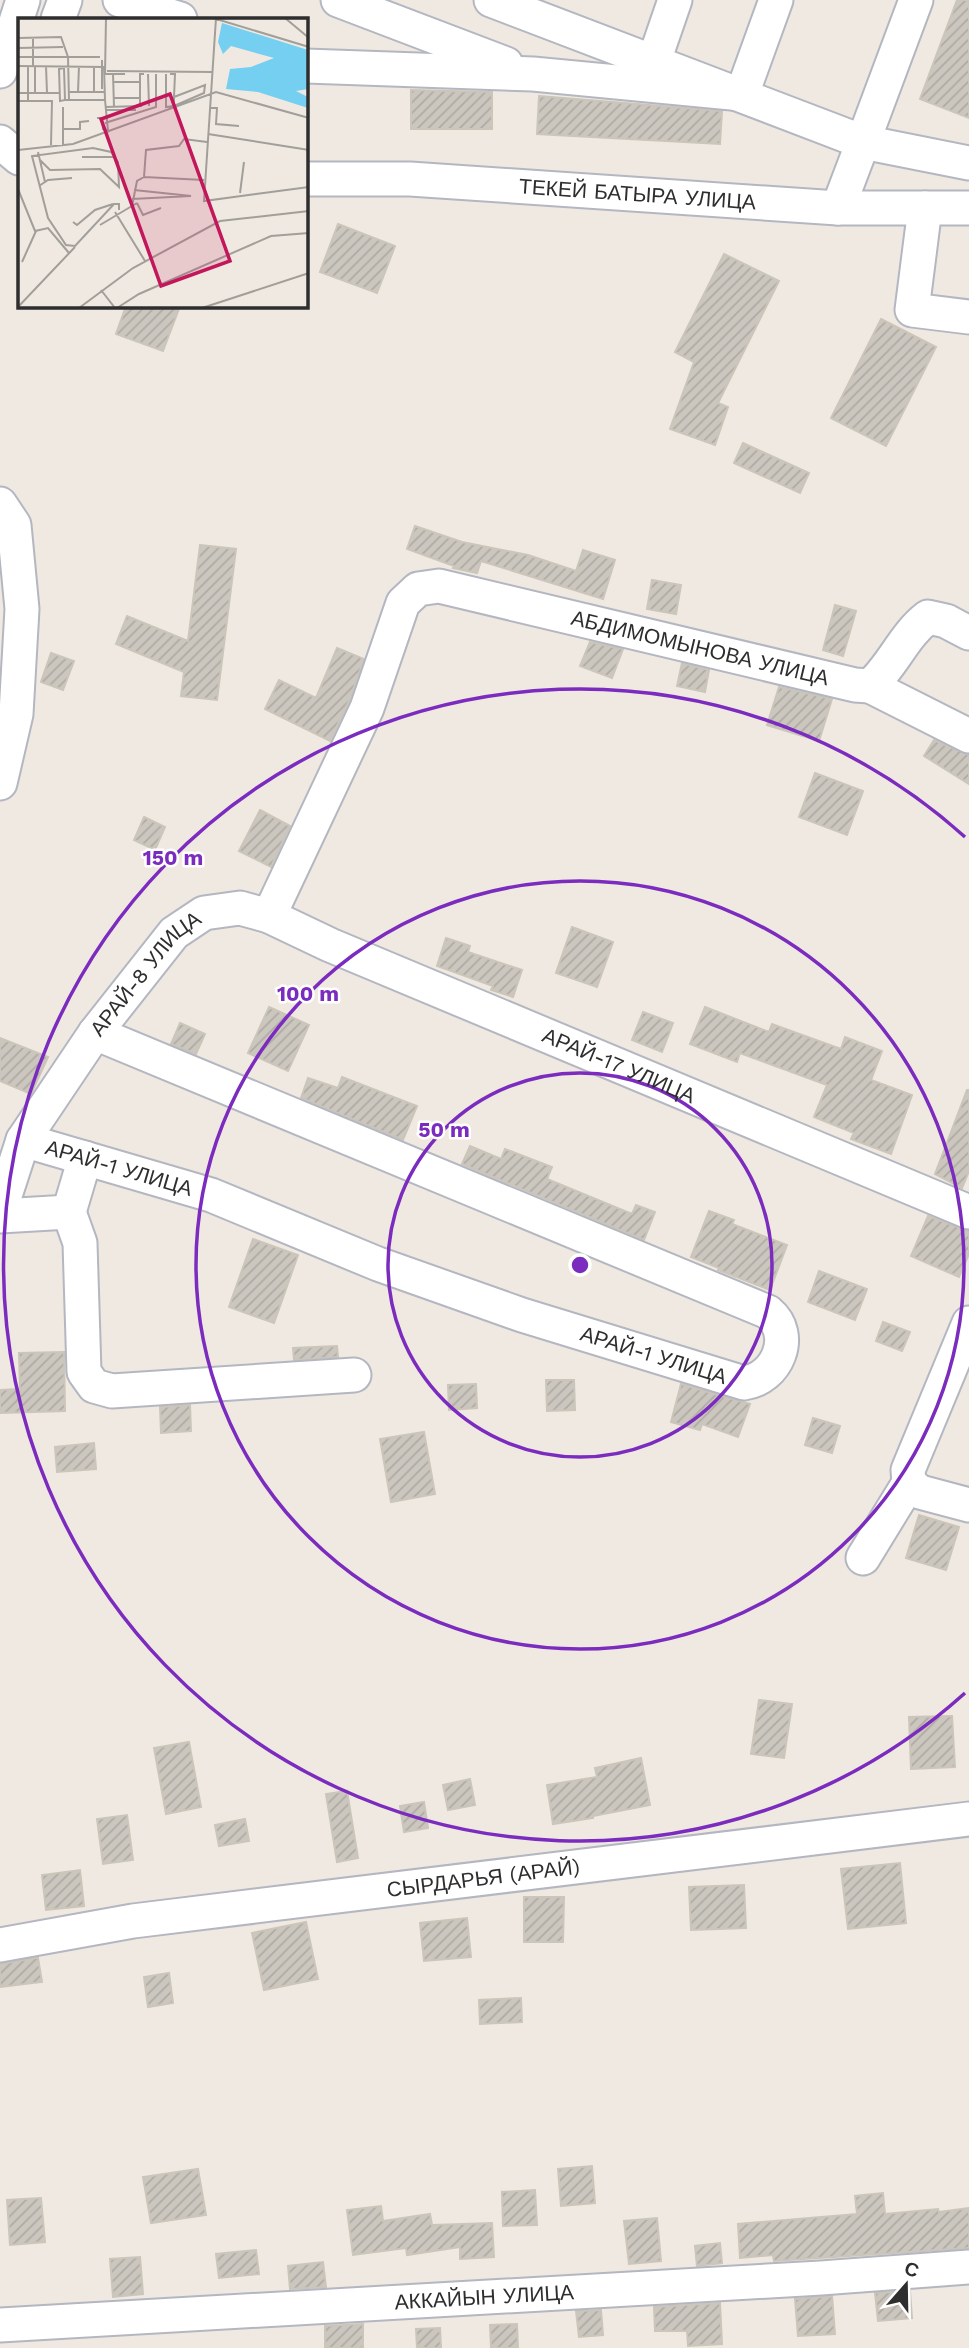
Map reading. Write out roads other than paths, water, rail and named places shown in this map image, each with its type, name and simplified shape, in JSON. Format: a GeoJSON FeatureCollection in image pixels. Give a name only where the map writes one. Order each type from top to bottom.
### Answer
{"type":"FeatureCollection","features":[{"type":"Feature","properties":{"kind":"street"},"geometry":{"type":"LineString","coordinates":[[0,72],[23,0]]}},
{"type":"Feature","properties":{"kind":"street"},"geometry":{"type":"LineString","coordinates":[[58,18],[65,0]]}},
{"type":"Feature","properties":{"kind":"street"},"geometry":{"type":"LineString","coordinates":[[120,0],[177,18]]}},
{"type":"Feature","properties":{"kind":"street"},"geometry":{"type":"LineString","coordinates":[[338,0],[533,74]]}},
{"type":"Feature","properties":{"kind":"street"},"geometry":{"type":"LineString","coordinates":[[491,0],[551,10],[654,61],[863,142],[969,163]]}},
{"type":"Feature","properties":{"kind":"street"},"geometry":{"type":"LineString","coordinates":[[654,61],[675,0]]}},
{"type":"Feature","properties":{"kind":"street"},"geometry":{"type":"LineString","coordinates":[[742,94],[776,0]]}},
{"type":"Feature","properties":{"kind":"street"},"geometry":{"type":"LineString","coordinates":[[838,208],[916,0]]}},
{"type":"Feature","properties":{"kind":"street"},"geometry":{"type":"LineString","coordinates":[[313,64],[533,74],[742,94]]}},
{"type":"Feature","properties":{"kind":"street"},"geometry":{"type":"LineString","coordinates":[[0,142],[18,157]]}},
{"type":"Feature","properties":{"kind":"street"},"geometry":{"type":"LineString","coordinates":[[0,177],[18,177]]}},
{"type":"Feature","properties":{"kind":"street","name":"ТЕКЕЙ БАТЫРА УЛИЦА"},"geometry":{"type":"LineString","coordinates":[[308,179],[410,179],[838,208],[969,208]]}},
{"type":"Feature","properties":{"kind":"street"},"geometry":{"type":"LineString","coordinates":[[925,208],[912,310],[969,317]]}},
{"type":"Feature","properties":{"kind":"street"},"geometry":{"type":"LineString","coordinates":[[0,505],[14,525],[7,533],[22,609],[16,714],[0,783]]}},
{"type":"Feature","properties":{"kind":"street","name":"АБДИМОМЫНОВА УЛИЦА"},"geometry":{"type":"LineString","coordinates":[[269,916],[367,708],[403,603],[418,589],[439,586],[855,685],[870,686],[969,736]]}},
{"type":"Feature","properties":{"kind":"street"},"geometry":{"type":"LineString","coordinates":[[870,686],[881,676],[915,627],[928,617],[946,621],[969,633]]}},
{"type":"Feature","properties":{"kind":"street","name":"АРАЙ-8 УЛИЦА"},"geometry":{"type":"LineString","coordinates":[[0,1211],[23,1140],[95,1033],[174,933],[204,913],[240,908],[269,916]]}},
{"type":"Feature","properties":{"kind":"street","name":"АРАЙ-17 УЛИЦА"},"geometry":{"type":"LineString","coordinates":[[269,916],[330,945],[969,1212]]}},
{"type":"Feature","properties":{"kind":"street","name":"АРАЙ-1 УЛИЦА"},"geometry":{"type":"LineString","coordinates":[[23,1140],[211,1195],[378,1264],[522,1315],[744,1383],[757,1381],[776,1362],[781,1331],[777,1320],[768,1312],[95,1033]]}},
{"type":"Feature","properties":{"kind":"street"},"geometry":{"type":"LineString","coordinates":[[85,1158],[69,1212],[80,1243],[84,1372],[94,1386],[111,1391],[354,1375]]}},
{"type":"Feature","properties":{"kind":"street"},"geometry":{"type":"LineString","coordinates":[[0,1216],[69,1212]]}},
{"type":"Feature","properties":{"kind":"street"},"geometry":{"type":"LineString","coordinates":[[915,1488],[908,1470],[969,1323]]}},
{"type":"Feature","properties":{"kind":"street"},"geometry":{"type":"LineString","coordinates":[[915,1488],[969,1506]]}},
{"type":"Feature","properties":{"kind":"street"},"geometry":{"type":"LineString","coordinates":[[863,1558],[915,1488]]}},
{"type":"Feature","properties":{"kind":"street","name":"СЫРДАРЬЯ (АРАЙ)"},"geometry":{"type":"LineString","coordinates":[[0,1945],[133,1921],[969,1819]]}},
{"type":"Feature","properties":{"kind":"street","name":"АККАЙЫН УЛИЦА"},"geometry":{"type":"LineString","coordinates":[[0,2325],[969,2267]]}}]}
